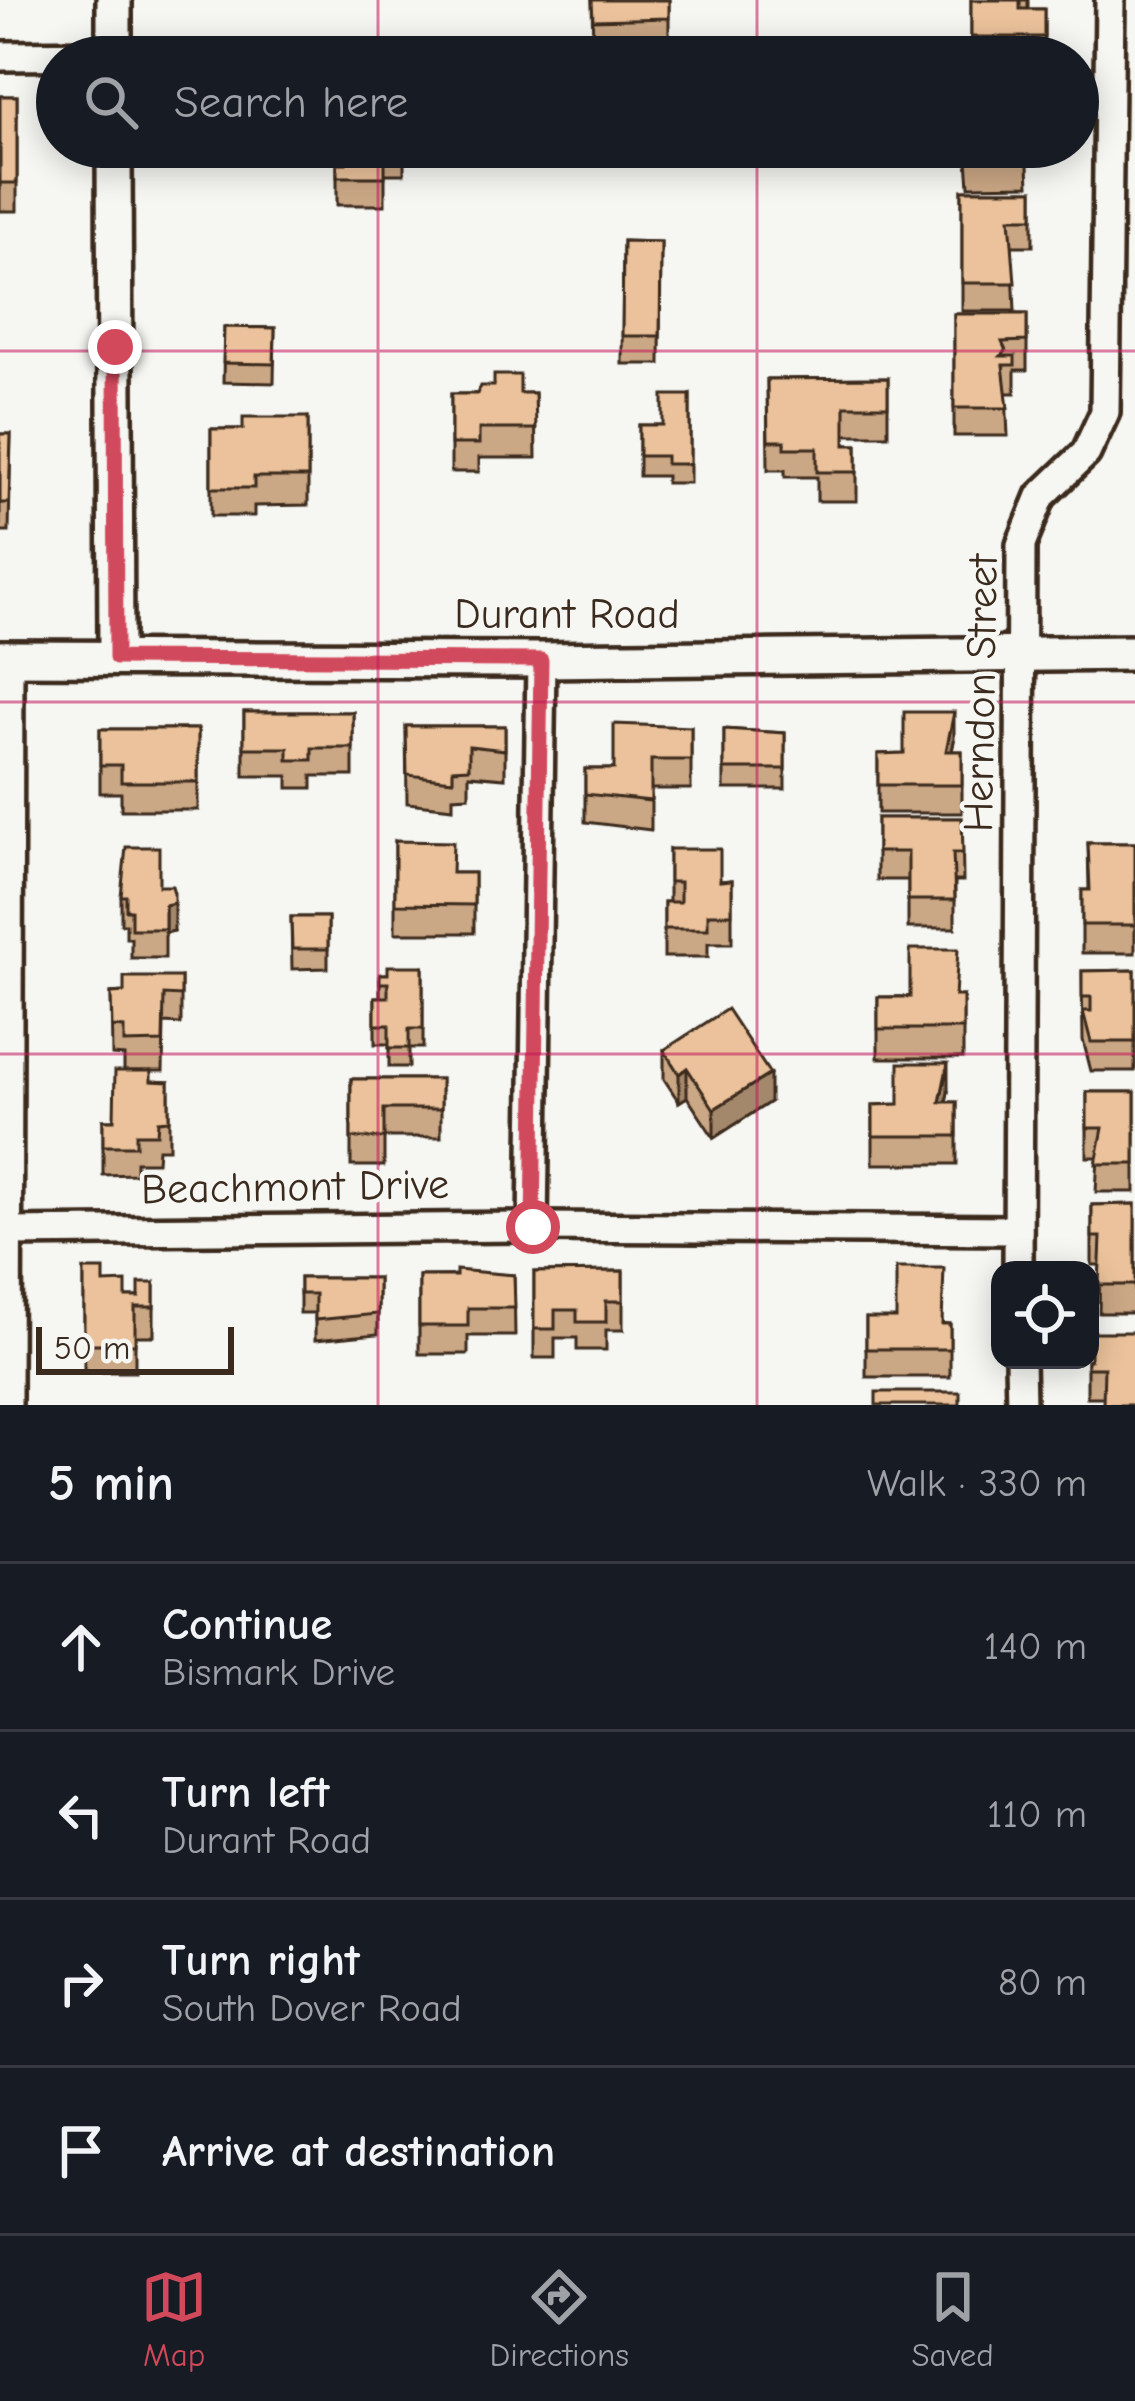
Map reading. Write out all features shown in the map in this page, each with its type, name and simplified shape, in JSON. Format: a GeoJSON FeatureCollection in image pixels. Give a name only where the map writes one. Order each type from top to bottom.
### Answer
{"type":"FeatureCollection","features":[{"type":"Feature","properties":{"kind":"street"},"geometry":{"type":"LineString","coordinates":[[114,0],[114,36]]}},
{"type":"Feature","properties":{"kind":"street","name":"Herndon Street"},"geometry":{"type":"LineString","coordinates":[[1018,1261],[1021,545],[1042,496],[1086,453],[1105,412],[1110,0]]}},
{"type":"Feature","properties":{"kind":"street"},"geometry":{"type":"LineString","coordinates":[[0,56],[36,56]]}},
{"type":"Feature","properties":{"kind":"street"},"geometry":{"type":"LineString","coordinates":[[115,168],[116,658]]}},
{"type":"Feature","properties":{"kind":"street","name":"Durant Road"},"geometry":{"type":"LineString","coordinates":[[3,658],[541,660],[1135,652]]}},
{"type":"Feature","properties":{"kind":"street"},"geometry":{"type":"LineString","coordinates":[[3,658],[4,1405]]}},
{"type":"Feature","properties":{"kind":"street"},"geometry":{"type":"LineString","coordinates":[[533,1227],[541,660]]}},
{"type":"Feature","properties":{"kind":"street","name":"Beachmont Drive"},"geometry":{"type":"LineString","coordinates":[[4,1232],[533,1227],[1018,1230]]}},
{"type":"Feature","properties":{"kind":"street"},"geometry":{"type":"LineString","coordinates":[[1020,1369],[1021,1405]]}},
{"type":"Feature","properties":{"kind":"building"},"geometry":{"type":"Polygon","coordinates":[[[592,0],[669,0],[669,18],[593,20],[592,0]]]}},
{"type":"Feature","properties":{"kind":"building"},"geometry":{"type":"Polygon","coordinates":[[[971,0],[1020,0],[1020,9],[1044,9],[1044,36],[971,36],[971,0]]]}},
{"type":"Feature","properties":{"kind":"building"},"geometry":{"type":"Polygon","coordinates":[[[0,96],[17,96],[17,183],[0,183],[0,96]]]}},
{"type":"Feature","properties":{"kind":"building"},"geometry":{"type":"Polygon","coordinates":[[[337,168],[385,168],[385,177],[337,177],[337,168]]]}},
{"type":"Feature","properties":{"kind":"building"},"geometry":{"type":"Polygon","coordinates":[[[962,190],[1033,190],[1033,218],[1010,218],[1015,283],[962,283],[962,190]]]}},
{"type":"Feature","properties":{"kind":"building"},"geometry":{"type":"Polygon","coordinates":[[[623,241],[661,242],[660,336],[622,336],[623,241]]]}},
{"type":"Feature","properties":{"kind":"building"},"geometry":{"type":"Polygon","coordinates":[[[954,314],[1027,314],[1027,341],[1002,342],[1006,351],[1001,356],[1015,356],[1015,365],[1003,365],[1008,408],[954,408],[954,314]]]}},
{"type":"Feature","properties":{"kind":"building"},"geometry":{"type":"Polygon","coordinates":[[[224,327],[275,328],[274,364],[223,363],[224,327]]]}},
{"type":"Feature","properties":{"kind":"building"},"geometry":{"type":"Polygon","coordinates":[[[494,375],[520,375],[520,393],[535,393],[536,429],[479,429],[479,444],[451,444],[451,394],[477,394],[480,386],[494,386],[494,375]]]}},
{"type":"Feature","properties":{"kind":"building"},"geometry":{"type":"Polygon","coordinates":[[[888,378],[888,406],[845,406],[845,445],[857,445],[857,472],[817,472],[817,448],[785,448],[785,441],[768,441],[767,379],[888,378]]]}},
{"type":"Feature","properties":{"kind":"building"},"geometry":{"type":"Polygon","coordinates":[[[663,395],[690,395],[690,464],[666,464],[666,456],[639,456],[639,425],[663,425],[663,395]]]}},
{"type":"Feature","properties":{"kind":"building"},"geometry":{"type":"Polygon","coordinates":[[[243,417],[308,417],[308,477],[254,477],[254,488],[211,488],[211,429],[243,429],[243,417]]]}},
{"type":"Feature","properties":{"kind":"building"},"geometry":{"type":"Polygon","coordinates":[[[0,434],[11,434],[9,503],[0,503],[0,434]]]}},
{"type":"Feature","properties":{"kind":"building"},"geometry":{"type":"Polygon","coordinates":[[[244,712],[353,712],[353,748],[312,748],[312,760],[288,760],[288,748],[244,748],[244,712]]]}},
{"type":"Feature","properties":{"kind":"building"},"geometry":{"type":"Polygon","coordinates":[[[904,712],[954,712],[946,751],[962,751],[962,785],[878,785],[878,754],[904,753],[904,712]]]}},
{"type":"Feature","properties":{"kind":"building"},"geometry":{"type":"Polygon","coordinates":[[[614,724],[691,727],[691,760],[651,760],[651,801],[585,794],[585,769],[614,769],[614,724]]]}},
{"type":"Feature","properties":{"kind":"building"},"geometry":{"type":"Polygon","coordinates":[[[406,726],[505,726],[505,750],[469,746],[469,768],[453,769],[453,780],[407,775],[406,726]]]}},
{"type":"Feature","properties":{"kind":"building"},"geometry":{"type":"Polygon","coordinates":[[[100,729],[198,729],[198,782],[121,782],[121,765],[100,765],[100,729]]]}},
{"type":"Feature","properties":{"kind":"building"},"geometry":{"type":"Polygon","coordinates":[[[724,729],[785,733],[785,769],[724,769],[724,729]]]}},
{"type":"Feature","properties":{"kind":"building"},"geometry":{"type":"Polygon","coordinates":[[[877,818],[962,818],[963,853],[953,853],[955,900],[908,900],[908,852],[877,852],[877,818]]]}},
{"type":"Feature","properties":{"kind":"building"},"geometry":{"type":"Polygon","coordinates":[[[395,841],[453,842],[452,873],[474,873],[474,905],[395,904],[395,841]]]}},
{"type":"Feature","properties":{"kind":"building"},"geometry":{"type":"Polygon","coordinates":[[[1088,843],[1135,843],[1135,925],[1082,925],[1082,890],[1090,890],[1088,843]]]}},
{"type":"Feature","properties":{"kind":"building"},"geometry":{"type":"Polygon","coordinates":[[[126,847],[159,847],[159,886],[172,886],[174,893],[174,903],[165,905],[165,929],[131,929],[131,910],[126,910],[126,896],[121,896],[126,847]]]}},
{"type":"Feature","properties":{"kind":"building"},"geometry":{"type":"Polygon","coordinates":[[[669,849],[720,849],[720,881],[732,880],[732,914],[708,914],[708,929],[664,929],[664,902],[680,902],[680,882],[669,882],[669,849]]]}},
{"type":"Feature","properties":{"kind":"building"},"geometry":{"type":"Polygon","coordinates":[[[291,917],[328,917],[328,949],[292,949],[291,917]]]}},
{"type":"Feature","properties":{"kind":"building"},"geometry":{"type":"Polygon","coordinates":[[[910,949],[958,949],[955,996],[963,996],[963,1029],[878,1029],[878,997],[910,997],[910,949]]]}},
{"type":"Feature","properties":{"kind":"building"},"geometry":{"type":"Polygon","coordinates":[[[388,966],[423,966],[423,1029],[409,1029],[409,1048],[389,1048],[389,1025],[375,1025],[375,997],[388,997],[388,983],[380,983],[380,974],[388,974],[388,966]]]}},
{"type":"Feature","properties":{"kind":"building"},"geometry":{"type":"Polygon","coordinates":[[[1135,970],[1135,1042],[1091,1042],[1083,1011],[1091,1011],[1091,997],[1082,997],[1082,971],[1135,970]]]}},
{"type":"Feature","properties":{"kind":"building"},"geometry":{"type":"Polygon","coordinates":[[[124,977],[181,977],[181,996],[164,995],[163,1042],[124,1043],[124,1028],[112,1027],[111,993],[124,992],[124,977]]]}},
{"type":"Feature","properties":{"kind":"building"},"geometry":{"type":"Polygon","coordinates":[[[727,1009],[770,1074],[714,1109],[687,1068],[679,1074],[664,1050],[727,1009]]]}},
{"type":"Feature","properties":{"kind":"building"},"geometry":{"type":"Polygon","coordinates":[[[899,1063],[948,1063],[940,1102],[957,1102],[957,1136],[873,1136],[873,1105],[899,1104],[899,1063]]]}},
{"type":"Feature","properties":{"kind":"building"},"geometry":{"type":"Polygon","coordinates":[[[115,1071],[151,1071],[151,1081],[169,1082],[169,1120],[158,1121],[157,1134],[136,1134],[136,1146],[103,1146],[103,1120],[114,1120],[115,1071]]]}},
{"type":"Feature","properties":{"kind":"building"},"geometry":{"type":"Polygon","coordinates":[[[351,1079],[441,1079],[441,1109],[384,1109],[384,1138],[351,1138],[351,1079]]]}},
{"type":"Feature","properties":{"kind":"building"},"geometry":{"type":"Polygon","coordinates":[[[1087,1092],[1135,1092],[1135,1164],[1096,1164],[1103,1128],[1087,1128],[1087,1092]]]}},
{"type":"Feature","properties":{"kind":"building"},"geometry":{"type":"Polygon","coordinates":[[[1135,1204],[1135,1285],[1099,1285],[1101,1237],[1092,1237],[1092,1205],[1135,1204]]]}},
{"type":"Feature","properties":{"kind":"building"},"geometry":{"type":"Polygon","coordinates":[[[896,1268],[944,1268],[942,1324],[950,1324],[950,1349],[866,1349],[866,1318],[896,1318],[896,1268]]]}},
{"type":"Feature","properties":{"kind":"building"},"geometry":{"type":"Polygon","coordinates":[[[84,1270],[104,1270],[104,1283],[126,1282],[126,1297],[139,1297],[139,1283],[154,1283],[154,1307],[135,1307],[135,1344],[84,1344],[84,1270]]]}},
{"type":"Feature","properties":{"kind":"building"},"geometry":{"type":"Polygon","coordinates":[[[456,1270],[514,1275],[515,1308],[468,1308],[468,1326],[419,1326],[419,1276],[456,1276],[456,1270]]]}},
{"type":"Feature","properties":{"kind":"building"},"geometry":{"type":"Polygon","coordinates":[[[623,1271],[623,1301],[606,1301],[606,1322],[577,1322],[577,1310],[555,1310],[555,1329],[534,1329],[534,1272],[623,1271]]]}},
{"type":"Feature","properties":{"kind":"building"},"geometry":{"type":"Polygon","coordinates":[[[300,1278],[378,1278],[378,1314],[315,1320],[315,1294],[300,1294],[300,1278]]]}},
{"type":"Feature","properties":{"kind":"building"},"geometry":{"type":"Polygon","coordinates":[[[1099,1332],[1135,1332],[1135,1405],[1103,1405],[1104,1368],[1099,1368],[1099,1332]]]}},
{"type":"Feature","properties":{"kind":"building"},"geometry":{"type":"Polygon","coordinates":[[[876,1392],[960,1392],[960,1405],[876,1405],[876,1392]]]}},
{"type":"Feature","properties":{"kind":"route"},"geometry":{"type":"LineString","coordinates":[[115,347],[116,658],[541,660],[533,1227]]}}]}
